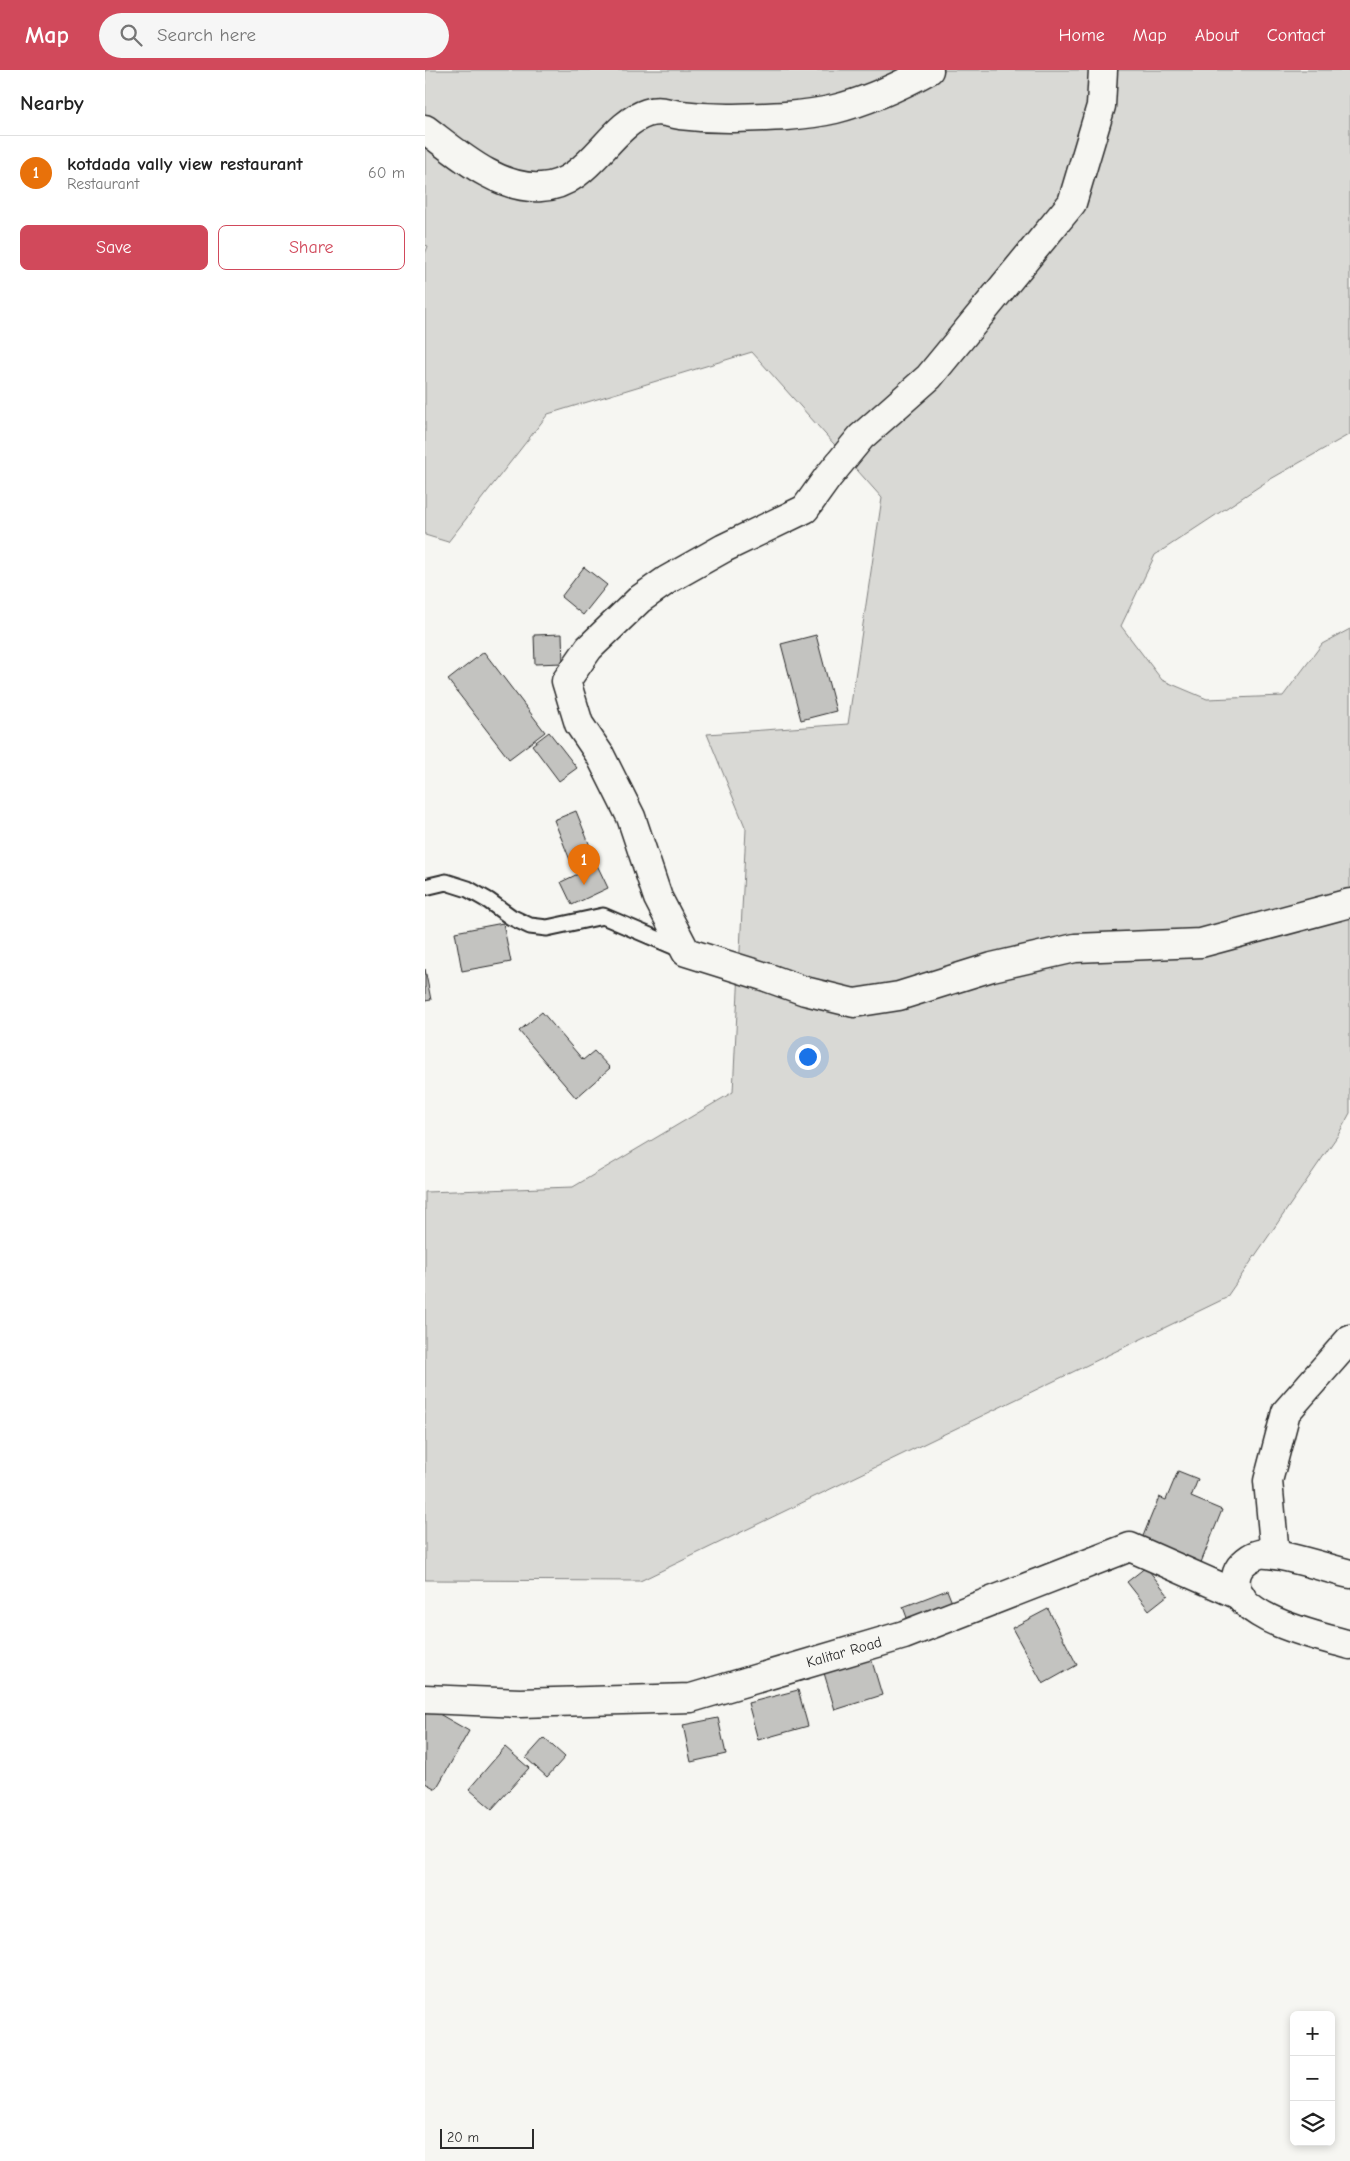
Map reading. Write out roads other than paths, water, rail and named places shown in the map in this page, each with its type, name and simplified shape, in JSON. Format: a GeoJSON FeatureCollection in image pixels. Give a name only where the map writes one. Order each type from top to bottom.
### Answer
{"type":"FeatureCollection","features":[{"type":"Feature","properties":{"kind":"street"},"geometry":{"type":"LineString","coordinates":[[425,129],[471,163],[498,179],[527,186],[541,187],[555,184],[582,170],[633,119],[647,113],[663,110],[679,115],[728,118],[805,114],[836,109],[881,92],[929,70]]}},
{"type":"Feature","properties":{"kind":"street"},"geometry":{"type":"LineString","coordinates":[[1103,70],[1101,106],[1072,203],[929,377],[861,437],[805,509],[724,548],[667,580],[640,599],[589,648],[566,681],[579,724],[600,755],[631,817],[658,898],[686,952],[766,977],[805,992],[854,1002],[899,996],[992,967],[1075,948],[1201,943],[1350,903]]}},
{"type":"Feature","properties":{"kind":"street"},"geometry":{"type":"LineString","coordinates":[[1275,1555],[1268,1481],[1285,1412],[1350,1339]]}},
{"type":"Feature","properties":{"kind":"street","name":"Kalitar Road"},"geometry":{"type":"LineString","coordinates":[[425,1698],[520,1703],[691,1698],[904,1635],[1130,1547],[1241,1596],[1249,1606],[1277,1623],[1350,1645]]}},
{"type":"Feature","properties":{"kind":"street"},"geometry":{"type":"LineString","coordinates":[[1241,1596],[1236,1586],[1237,1573],[1250,1558],[1260,1554],[1275,1555],[1350,1574]]}},
{"type":"Feature","properties":{"kind":"lane"},"geometry":{"type":"LineString","coordinates":[[425,887],[446,882],[468,889],[489,900],[511,918],[530,926],[547,928],[603,916],[686,952]]}},
{"type":"Feature","properties":{"kind":"place","name":"kotdada vally view restaurant"},"geometry":{"type":"Point","coordinates":[584,885]}}]}
